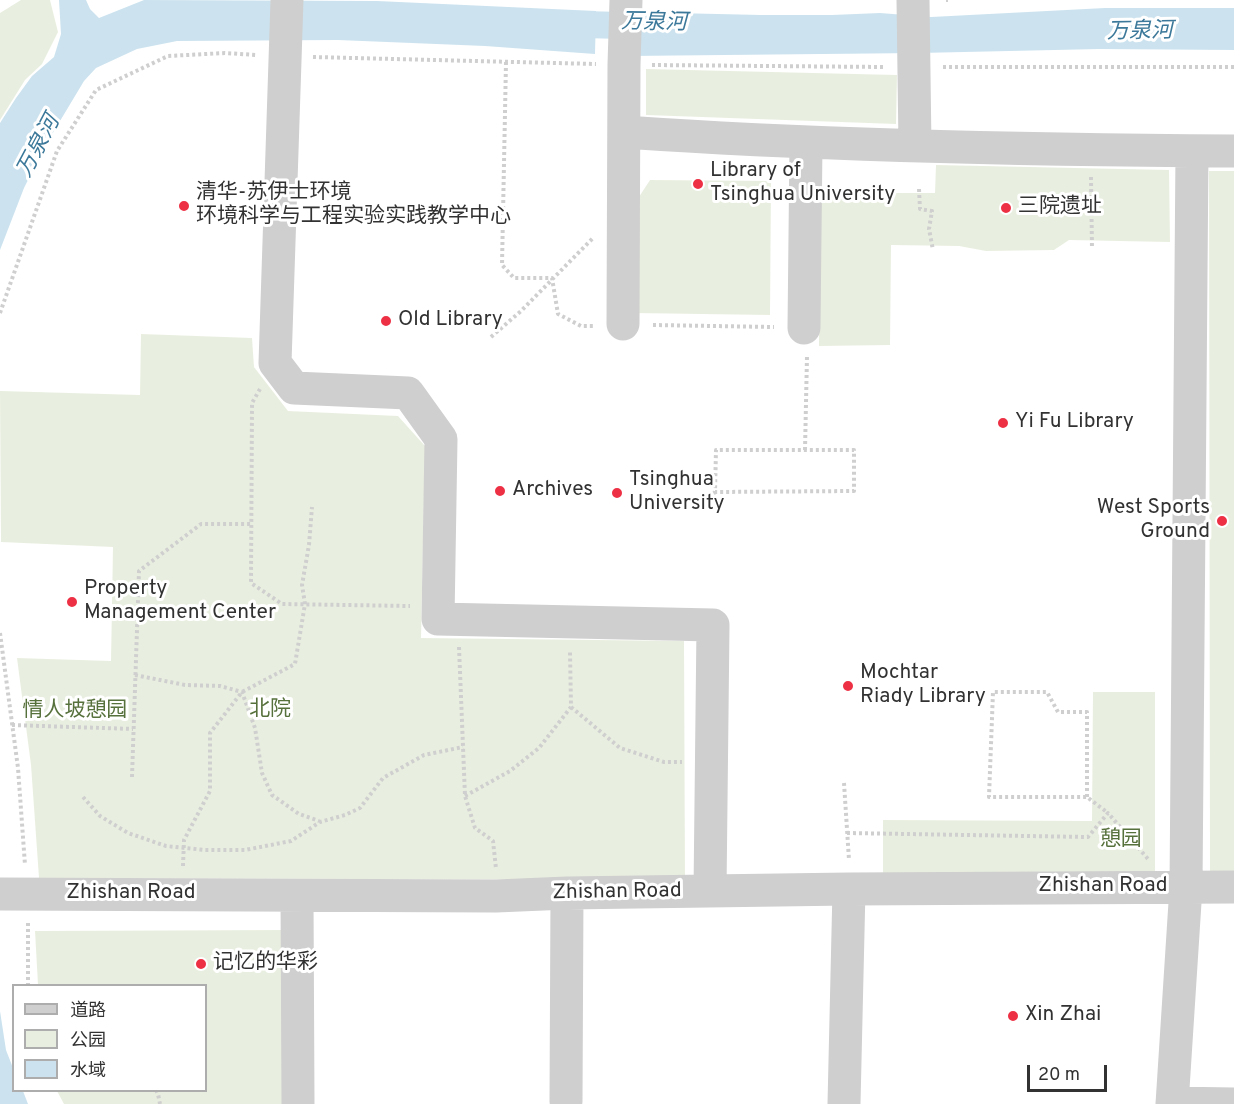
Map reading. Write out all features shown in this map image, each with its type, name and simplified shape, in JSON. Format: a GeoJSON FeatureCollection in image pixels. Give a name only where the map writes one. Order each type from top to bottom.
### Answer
{"type":"FeatureCollection","features":[{"type":"Feature","properties":{"kind":"street"},"geometry":{"type":"LineString","coordinates":[[287,0],[275,363],[294,388],[408,393],[441,439],[448,613],[570,622],[713,625],[710,891]]}},
{"type":"Feature","properties":{"kind":"street"},"geometry":{"type":"LineString","coordinates":[[623,324],[626,0]]}},
{"type":"Feature","properties":{"kind":"street"},"geometry":{"type":"LineString","coordinates":[[913,0],[915,146]]}},
{"type":"Feature","properties":{"kind":"street"},"geometry":{"type":"LineString","coordinates":[[624,132],[806,143],[1234,151]]}},
{"type":"Feature","properties":{"kind":"street"},"geometry":{"type":"LineString","coordinates":[[804,328],[806,143]]}},
{"type":"Feature","properties":{"kind":"street"},"geometry":{"type":"LineString","coordinates":[[1192,151],[1186,887],[1172,1104],[1234,1104]]}},
{"type":"Feature","properties":{"kind":"street","name":"Zhishan Road"},"geometry":{"type":"LineString","coordinates":[[13,894],[496,896],[849,889],[1234,887]]}},
{"type":"Feature","properties":{"kind":"street"},"geometry":{"type":"LineString","coordinates":[[844,1104],[849,889]]}},
{"type":"Feature","properties":{"kind":"street"},"geometry":{"type":"LineString","coordinates":[[565,1103],[567,893]]}},
{"type":"Feature","properties":{"kind":"street"},"geometry":{"type":"LineString","coordinates":[[297,896],[298,1104]]}},
{"type":"Feature","properties":{"kind":"path"},"geometry":{"type":"LineString","coordinates":[[0,313],[57,151],[96,90],[168,56],[285,52],[624,65]]}},
{"type":"Feature","properties":{"kind":"path"},"geometry":{"type":"LineString","coordinates":[[506,62],[502,265],[514,278],[552,279]]}},
{"type":"Feature","properties":{"kind":"path"},"geometry":{"type":"LineString","coordinates":[[1091,149],[1092,249]]}},
{"type":"Feature","properties":{"kind":"path"},"geometry":{"type":"LineString","coordinates":[[919,189],[920,209],[932,211],[929,229],[933,250]]}},
{"type":"Feature","properties":{"kind":"path"},"geometry":{"type":"LineString","coordinates":[[491,337],[521,311],[624,207]]}},
{"type":"Feature","properties":{"kind":"path"},"geometry":{"type":"LineString","coordinates":[[552,279],[558,314],[581,326],[623,324],[804,328]]}},
{"type":"Feature","properties":{"kind":"path"},"geometry":{"type":"LineString","coordinates":[[805,450],[807,360]]}},
{"type":"Feature","properties":{"kind":"path"},"geometry":{"type":"LineString","coordinates":[[275,363],[252,403],[251,583],[282,604],[448,613],[463,747],[465,796],[475,828],[493,841],[496,896]]}},
{"type":"Feature","properties":{"kind":"path"},"geometry":{"type":"LineString","coordinates":[[705,502],[715,492],[716,450],[854,450],[854,491],[715,492]]}},
{"type":"Feature","properties":{"kind":"path"},"geometry":{"type":"LineString","coordinates":[[183,894],[184,840],[210,790],[210,732],[242,692],[295,664],[305,604],[302,585],[309,545],[312,507]]}},
{"type":"Feature","properties":{"kind":"path"},"geometry":{"type":"LineString","coordinates":[[132,777],[139,571],[201,524],[251,524]]}},
{"type":"Feature","properties":{"kind":"path"},"geometry":{"type":"LineString","coordinates":[[465,796],[510,771],[539,748],[571,707],[570,622]]}},
{"type":"Feature","properties":{"kind":"path"},"geometry":{"type":"LineString","coordinates":[[0,633],[18,768],[13,894],[28,984]]}},
{"type":"Feature","properties":{"kind":"path"},"geometry":{"type":"LineString","coordinates":[[135,675],[185,686],[220,686],[242,692]]}},
{"type":"Feature","properties":{"kind":"path"},"geometry":{"type":"LineString","coordinates":[[242,692],[255,728],[262,773],[272,795],[299,814],[320,822]]}},
{"type":"Feature","properties":{"kind":"path"},"geometry":{"type":"LineString","coordinates":[[1087,797],[1087,712],[1058,712],[1047,692],[993,692],[989,797],[1087,797],[1108,813],[1151,862]]}},
{"type":"Feature","properties":{"kind":"path"},"geometry":{"type":"LineString","coordinates":[[571,707],[620,748],[664,762],[712,762]]}},
{"type":"Feature","properties":{"kind":"path"},"geometry":{"type":"LineString","coordinates":[[12,725],[133,729]]}},
{"type":"Feature","properties":{"kind":"path"},"geometry":{"type":"LineString","coordinates":[[82,797],[100,816],[128,833],[166,846],[184,849],[245,850],[291,842],[320,822],[360,808],[383,778],[424,755],[463,747]]}},
{"type":"Feature","properties":{"kind":"path"},"geometry":{"type":"LineString","coordinates":[[844,783],[850,863],[849,889]]}},
{"type":"Feature","properties":{"kind":"path"},"geometry":{"type":"LineString","coordinates":[[847,833],[1088,837],[1108,813]]}},
{"type":"Feature","properties":{"kind":"green space"},"geometry":{"type":"Polygon","coordinates":[[[21,0],[50,0],[58,32],[42,64],[25,80],[0,120],[0,13],[21,0]]]}},
{"type":"Feature","properties":{"kind":"green space"},"geometry":{"type":"Polygon","coordinates":[[[646,69],[897,75],[896,124],[646,115],[646,69]]]}},
{"type":"Feature","properties":{"kind":"green space"},"geometry":{"type":"Polygon","coordinates":[[[936,165],[1169,170],[1170,242],[1069,240],[1054,250],[986,251],[959,246],[891,245],[890,345],[819,346],[820,193],[935,193],[936,165]]]}},
{"type":"Feature","properties":{"kind":"green space","name":"West Sports Ground"},"geometry":{"type":"Polygon","coordinates":[[[1209,171],[1234,171],[1234,871],[1210,871],[1209,171]]]}},
{"type":"Feature","properties":{"kind":"green space"},"geometry":{"type":"Polygon","coordinates":[[[650,180],[771,181],[770,315],[633,313],[635,203],[650,180]]]}},
{"type":"Feature","properties":{"kind":"green space","name":"北院"},"geometry":{"type":"Polygon","coordinates":[[[141,334],[252,338],[254,367],[288,411],[398,416],[425,446],[421,638],[684,641],[685,880],[39,878],[31,765],[17,658],[111,661],[113,547],[1,542],[0,391],[140,395],[141,334]]]}},
{"type":"Feature","properties":{"kind":"green space","name":"憩园"},"geometry":{"type":"Polygon","coordinates":[[[1093,692],[1155,692],[1155,876],[883,875],[883,820],[1092,821],[1093,692]]]}},
{"type":"Feature","properties":{"kind":"green space"},"geometry":{"type":"Polygon","coordinates":[[[287,930],[286,1104],[64,1104],[58,1092],[207,1092],[207,984],[38,984],[35,931],[287,930]]]}},
{"type":"Feature","properties":{"kind":"water"},"geometry":{"type":"Polygon","coordinates":[[[59,0],[86,0],[90,9],[99,18],[144,0],[377,1],[596,11],[595,54],[485,46],[338,40],[177,41],[137,49],[96,68],[84,81],[45,146],[24,188],[0,250],[0,123],[32,76],[54,57],[61,34],[59,0]]]}},
{"type":"Feature","properties":{"kind":"water"},"geometry":{"type":"Polygon","coordinates":[[[1105,8],[1234,8],[1234,50],[1100,49],[628,56],[631,12],[761,15],[880,13],[931,17],[1105,8]]]}},
{"type":"Feature","properties":{"kind":"water"},"geometry":{"type":"Polygon","coordinates":[[[0,1011],[6,1050],[12,1065],[12,1092],[23,1092],[28,1104],[0,1104],[0,1011]]]}},
{"type":"Feature","properties":{"kind":"waterway","name":"万泉河"},"geometry":{"type":"LineString","coordinates":[[560,24],[645,26]]}},
{"type":"Feature","properties":{"kind":"place","name":"Library of Tsinghua University"},"geometry":{"type":"Point","coordinates":[698,184]}},
{"type":"Feature","properties":{"kind":"place","name":"清华-苏伊士环境 环境科学与工程实验实践教学中心"},"geometry":{"type":"Point","coordinates":[184,206]}},
{"type":"Feature","properties":{"kind":"place","name":"三院遗址"},"geometry":{"type":"Point","coordinates":[1006,208]}},
{"type":"Feature","properties":{"kind":"place","name":"Old Library"},"geometry":{"type":"Point","coordinates":[386,321]}},
{"type":"Feature","properties":{"kind":"place","name":"Yi Fu Library"},"geometry":{"type":"Point","coordinates":[1003,423]}},
{"type":"Feature","properties":{"kind":"place","name":"Archives"},"geometry":{"type":"Point","coordinates":[500,491]}},
{"type":"Feature","properties":{"kind":"place","name":"Tsinghua University"},"geometry":{"type":"Point","coordinates":[617,493]}},
{"type":"Feature","properties":{"kind":"place","name":"West Sports Ground"},"geometry":{"type":"Point","coordinates":[1222,521]}},
{"type":"Feature","properties":{"kind":"place","name":"Property Management Center"},"geometry":{"type":"Point","coordinates":[72,602]}},
{"type":"Feature","properties":{"kind":"place","name":"Mochtar Riady Library"},"geometry":{"type":"Point","coordinates":[848,686]}},
{"type":"Feature","properties":{"kind":"place","name":"记忆的华彩"},"geometry":{"type":"Point","coordinates":[201,964]}},
{"type":"Feature","properties":{"kind":"place","name":"Xin Zhai"},"geometry":{"type":"Point","coordinates":[1013,1016]}},
{"type":"Feature","properties":{"kind":"park label","name":"情人坡憩园"},"geometry":{"type":"Point","coordinates":[75,712]}}]}
